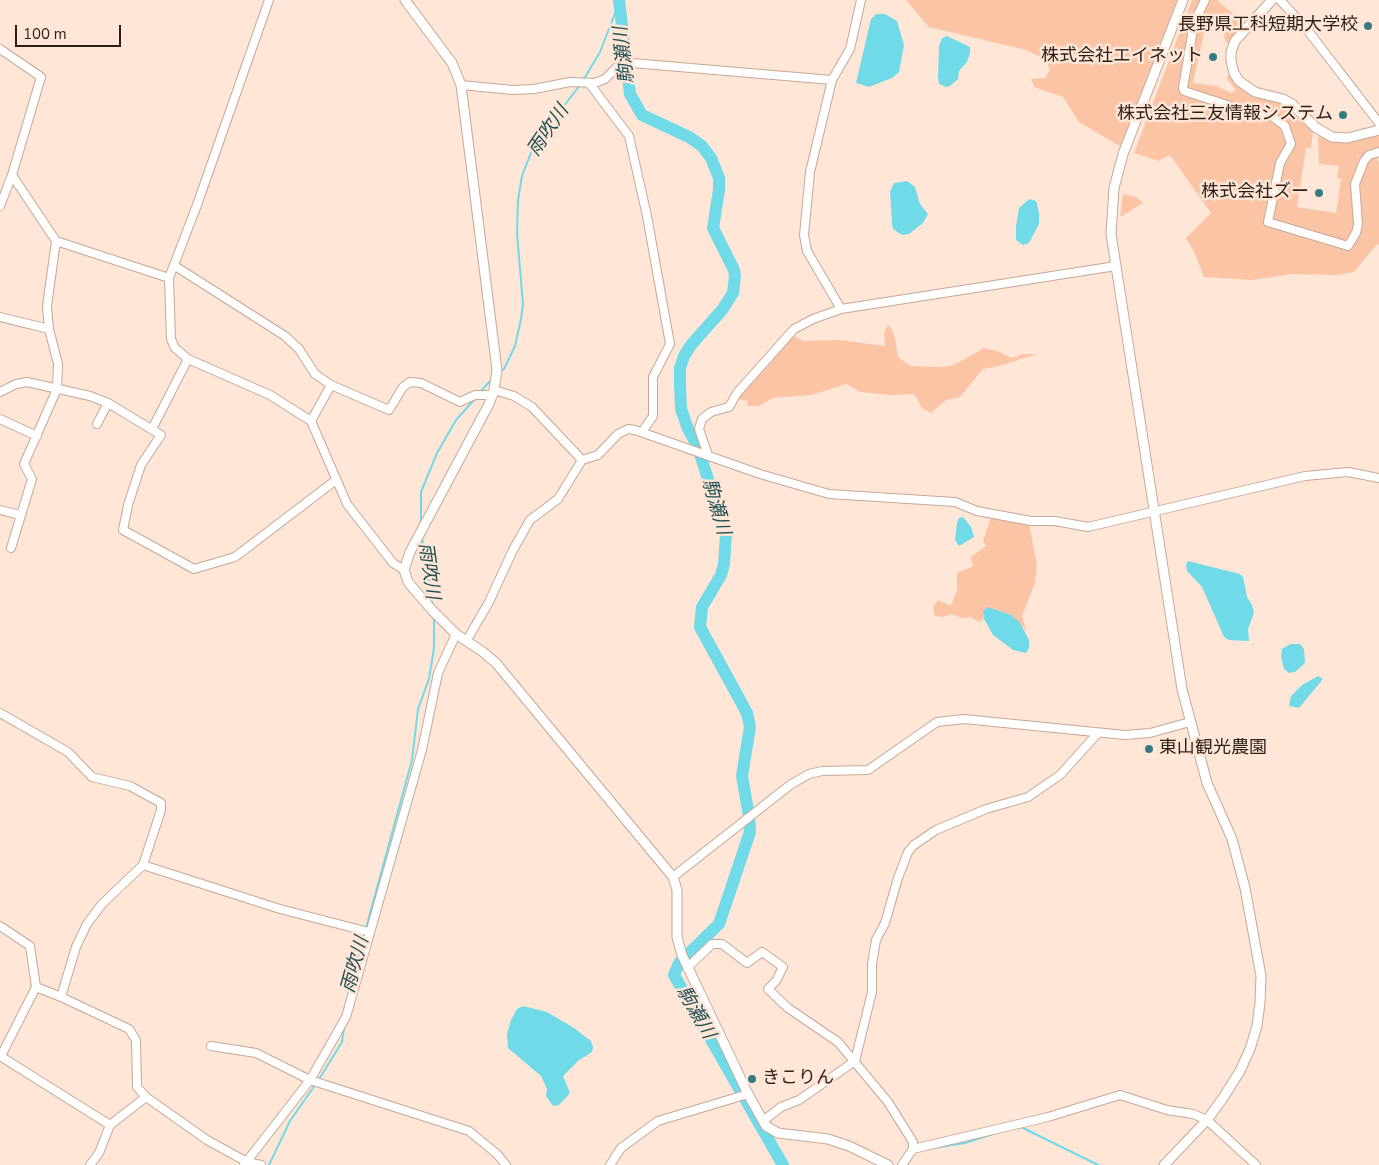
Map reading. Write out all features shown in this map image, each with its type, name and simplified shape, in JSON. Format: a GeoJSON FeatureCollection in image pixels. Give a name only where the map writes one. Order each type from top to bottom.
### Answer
{"type":"FeatureCollection","features":[{"type":"Feature","properties":{"kind":"street"},"geometry":{"type":"LineString","coordinates":[[269,0],[175,266],[169,278],[172,339],[175,348],[188,359],[270,395],[311,421],[347,504],[393,563],[404,570],[413,590],[456,634],[483,652],[501,669],[673,878],[677,890],[677,937],[682,955],[748,1094],[770,1130],[778,1133],[828,1139],[849,1146],[888,1165]]}},
{"type":"Feature","properties":{"kind":"street"},"geometry":{"type":"LineString","coordinates":[[404,570],[416,541],[492,391],[497,370],[461,85],[452,63],[405,0]]}},
{"type":"Feature","properties":{"kind":"street"},"geometry":{"type":"LineString","coordinates":[[841,309],[807,251],[804,235],[810,172],[832,80],[850,49],[861,0]]}},
{"type":"Feature","properties":{"kind":"street"},"geometry":{"type":"LineString","coordinates":[[1164,1165],[1207,1120],[1231,1088],[1250,1049],[1260,1003],[1261,976],[1256,941],[1236,855],[1207,783],[1182,689],[1111,234],[1116,177],[1138,112],[1183,0]]}},
{"type":"Feature","properties":{"kind":"street"},"geometry":{"type":"LineString","coordinates":[[1204,0],[1194,23],[1184,91],[1224,104],[1273,116],[1285,126],[1292,144],[1280,163],[1268,222],[1348,246],[1356,233],[1358,224],[1355,184],[1364,161],[1369,155],[1379,152]]}},
{"type":"Feature","properties":{"kind":"street"},"geometry":{"type":"LineString","coordinates":[[1272,0],[1235,41],[1231,52],[1232,61],[1234,73],[1240,81],[1255,92],[1282,99],[1292,104],[1314,127],[1332,137],[1348,138],[1379,130]]}},
{"type":"Feature","properties":{"kind":"street"},"geometry":{"type":"LineString","coordinates":[[1280,0],[1305,27],[1379,123]]}},
{"type":"Feature","properties":{"kind":"street"},"geometry":{"type":"LineString","coordinates":[[0,49],[40,78],[12,174],[0,206]]}},
{"type":"Feature","properties":{"kind":"street"},"geometry":{"type":"LineString","coordinates":[[461,85],[513,90],[584,82],[605,79],[619,65],[632,63],[832,80]]}},
{"type":"Feature","properties":{"kind":"street"},"geometry":{"type":"LineString","coordinates":[[584,82],[593,87],[594,93],[630,136],[648,216],[670,344],[653,377],[653,416],[642,432]]}},
{"type":"Feature","properties":{"kind":"street"},"geometry":{"type":"LineString","coordinates":[[12,174],[56,241],[169,278]]}},
{"type":"Feature","properties":{"kind":"street"},"geometry":{"type":"LineString","coordinates":[[11,548],[32,479],[24,464],[57,389],[58,364],[49,329],[48,289],[56,241]]}},
{"type":"Feature","properties":{"kind":"street"},"geometry":{"type":"LineString","coordinates":[[175,266],[284,336],[299,349],[315,374],[331,385],[389,410],[403,387],[410,382],[421,383],[460,402],[475,395],[492,391],[514,396],[532,407],[582,460]]}},
{"type":"Feature","properties":{"kind":"street"},"geometry":{"type":"LineString","coordinates":[[706,454],[699,429],[702,419],[711,412],[729,407],[737,393],[794,329],[841,309],[1116,266]]}},
{"type":"Feature","properties":{"kind":"street"},"geometry":{"type":"LineString","coordinates":[[0,317],[49,329]]}},
{"type":"Feature","properties":{"kind":"street"},"geometry":{"type":"LineString","coordinates":[[152,429],[188,359]]}},
{"type":"Feature","properties":{"kind":"street"},"geometry":{"type":"LineString","coordinates":[[0,392],[16,384],[27,382],[57,389],[108,403],[161,436],[142,465],[128,505],[123,530],[145,544],[194,568],[234,557],[336,480]]}},
{"type":"Feature","properties":{"kind":"street"},"geometry":{"type":"LineString","coordinates":[[311,421],[331,385]]}},
{"type":"Feature","properties":{"kind":"street"},"geometry":{"type":"LineString","coordinates":[[97,424],[108,403]]}},
{"type":"Feature","properties":{"kind":"street"},"geometry":{"type":"LineString","coordinates":[[0,419],[37,436]]}},
{"type":"Feature","properties":{"kind":"street"},"geometry":{"type":"LineString","coordinates":[[467,640],[489,602],[512,550],[530,520],[558,499],[582,460],[598,455],[618,434],[628,429],[642,432],[760,474],[829,494],[955,502],[977,511],[1031,521],[1054,521],[1088,527],[1320,474],[1348,472],[1379,478]]}},
{"type":"Feature","properties":{"kind":"street"},"geometry":{"type":"LineString","coordinates":[[0,510],[20,515]]}},
{"type":"Feature","properties":{"kind":"street"},"geometry":{"type":"LineString","coordinates":[[245,1163],[310,1080],[346,1017],[422,750],[438,673],[456,634]]}},
{"type":"Feature","properties":{"kind":"street"},"geometry":{"type":"LineString","coordinates":[[0,713],[68,752],[92,777],[130,786],[161,803],[161,810],[143,865],[108,897],[87,924],[76,947],[60,997]]}},
{"type":"Feature","properties":{"kind":"street"},"geometry":{"type":"LineString","coordinates":[[673,878],[790,784],[809,774],[822,771],[862,771],[874,767],[937,722],[964,719],[1097,734],[1144,734],[1190,722]]}},
{"type":"Feature","properties":{"kind":"street"},"geometry":{"type":"LineString","coordinates":[[763,1121],[781,1106],[799,1100],[855,1061],[872,992],[872,964],[876,940],[885,923],[908,852],[919,840],[936,830],[986,809],[1028,797],[1060,776],[1097,734]]}},
{"type":"Feature","properties":{"kind":"street"},"geometry":{"type":"LineString","coordinates":[[143,865],[280,909],[369,932]]}},
{"type":"Feature","properties":{"kind":"street"},"geometry":{"type":"LineString","coordinates":[[0,926],[30,946],[36,988],[0,1056],[110,1125]]}},
{"type":"Feature","properties":{"kind":"street"},"geometry":{"type":"LineString","coordinates":[[687,966],[712,944],[722,944],[747,963],[762,952],[783,967],[776,981],[768,989],[788,1008],[838,1042],[888,1102],[913,1142],[913,1149],[902,1165]]}},
{"type":"Feature","properties":{"kind":"street"},"geometry":{"type":"LineString","coordinates":[[36,988],[129,1029],[136,1040],[137,1087],[146,1097],[207,1140],[245,1163],[261,1165]]}},
{"type":"Feature","properties":{"kind":"street"},"geometry":{"type":"LineString","coordinates":[[211,1046],[256,1053],[310,1080],[469,1131],[497,1154],[506,1165]]}},
{"type":"Feature","properties":{"kind":"street"},"geometry":{"type":"LineString","coordinates":[[610,1165],[621,1148],[658,1121],[748,1094]]}},
{"type":"Feature","properties":{"kind":"street"},"geometry":{"type":"LineString","coordinates":[[913,1149],[1048,1117],[1120,1095],[1207,1120],[1256,1165]]}},
{"type":"Feature","properties":{"kind":"street"},"geometry":{"type":"LineString","coordinates":[[90,1165],[99,1153],[110,1125],[146,1097]]}},
{"type":"Feature","properties":{"kind":"shaded area"},"geometry":{"type":"Polygon","coordinates":[[[906,0],[1177,0],[1121,147],[1079,122],[1063,97],[1034,87],[1031,79],[1045,78],[1050,70],[1048,65],[1039,56],[1026,50],[929,27],[906,0]]]}},
{"type":"Feature","properties":{"kind":"shaded area"},"geometry":{"type":"Polygon","coordinates":[[[1192,0],[1217,0],[1244,23],[1230,44],[1225,41],[1224,33],[1205,29],[1193,83],[1216,86],[1231,93],[1236,90],[1227,79],[1227,76],[1230,75],[1290,107],[1313,132],[1311,148],[1306,148],[1297,207],[1336,213],[1341,179],[1337,178],[1339,166],[1319,164],[1318,136],[1339,143],[1379,135],[1379,149],[1375,151],[1379,163],[1379,245],[1377,244],[1354,272],[1337,275],[1292,274],[1252,280],[1204,277],[1186,238],[1211,213],[1170,155],[1158,161],[1134,153],[1192,0]]]}},
{"type":"Feature","properties":{"kind":"shaded area"},"geometry":{"type":"Polygon","coordinates":[[[1123,194],[1136,197],[1143,203],[1120,217],[1123,194]]]}},
{"type":"Feature","properties":{"kind":"shaded area"},"geometry":{"type":"Polygon","coordinates":[[[888,325],[895,338],[898,357],[910,366],[942,367],[954,365],[984,348],[997,351],[1012,358],[1023,354],[1036,354],[1003,365],[983,369],[960,397],[946,400],[931,413],[922,408],[914,394],[891,395],[860,392],[846,384],[811,395],[773,398],[759,406],[747,406],[748,401],[736,399],[791,335],[804,341],[839,340],[885,346],[884,332],[888,325]]]}},
{"type":"Feature","properties":{"kind":"shaded area"},"geometry":{"type":"Polygon","coordinates":[[[991,517],[1029,523],[1037,565],[1035,583],[1022,616],[1027,632],[1020,623],[983,611],[984,619],[978,622],[971,617],[962,618],[951,614],[944,617],[935,616],[933,607],[938,600],[951,606],[957,590],[957,573],[973,566],[971,557],[986,546],[983,541],[991,517]]]}},
{"type":"Feature","properties":{"kind":"water"},"geometry":{"type":"Polygon","coordinates":[[[876,14],[885,14],[897,21],[904,45],[899,72],[892,78],[869,87],[856,83],[871,19],[876,14]]]}},
{"type":"Feature","properties":{"kind":"water"},"geometry":{"type":"Polygon","coordinates":[[[947,36],[970,47],[970,53],[967,62],[959,71],[958,79],[946,87],[939,84],[938,77],[939,46],[942,38],[947,36]]]}},
{"type":"Feature","properties":{"kind":"water"},"geometry":{"type":"Polygon","coordinates":[[[907,181],[915,187],[920,204],[928,214],[923,223],[909,234],[902,235],[893,229],[890,192],[894,183],[907,181]]]}},
{"type":"Feature","properties":{"kind":"water"},"geometry":{"type":"Polygon","coordinates":[[[1029,199],[1036,201],[1039,212],[1039,224],[1029,243],[1023,245],[1016,240],[1016,226],[1019,208],[1029,199]]]}},
{"type":"Feature","properties":{"kind":"water"},"geometry":{"type":"Polygon","coordinates":[[[963,517],[971,527],[974,537],[959,546],[955,540],[957,523],[959,518],[963,517]]]}},
{"type":"Feature","properties":{"kind":"water"},"geometry":{"type":"Polygon","coordinates":[[[1188,561],[1240,574],[1243,577],[1247,597],[1254,613],[1248,629],[1249,641],[1229,640],[1224,637],[1202,587],[1187,571],[1186,565],[1188,561]]]}},
{"type":"Feature","properties":{"kind":"water"},"geometry":{"type":"Polygon","coordinates":[[[988,607],[1011,615],[1020,623],[1029,640],[1029,648],[1026,653],[1013,650],[993,635],[984,619],[983,611],[988,607]]]}},
{"type":"Feature","properties":{"kind":"water"},"geometry":{"type":"Polygon","coordinates":[[[1290,644],[1300,644],[1304,649],[1305,663],[1295,672],[1289,673],[1284,669],[1281,657],[1282,649],[1290,644]]]}},
{"type":"Feature","properties":{"kind":"water"},"geometry":{"type":"Polygon","coordinates":[[[1318,676],[1323,679],[1299,708],[1289,706],[1291,696],[1302,685],[1318,676]]]}},
{"type":"Feature","properties":{"kind":"water"},"geometry":{"type":"Polygon","coordinates":[[[523,1006],[547,1012],[591,1041],[592,1052],[578,1061],[563,1076],[570,1093],[559,1105],[553,1106],[546,1096],[547,1089],[541,1076],[508,1048],[507,1034],[511,1020],[517,1009],[523,1006]]]}},
{"type":"Feature","properties":{"kind":"waterway","name":"駒瀬川"},"geometry":{"type":"LineString","coordinates":[[619,0],[630,94],[642,115],[689,137],[702,146],[711,158],[719,178],[713,228],[734,270],[735,277],[733,293],[722,310],[691,345],[684,356],[680,368],[680,385],[681,409],[688,429],[697,445],[726,535],[724,564],[721,575],[702,607],[700,627],[747,713],[750,727],[742,776],[750,832],[719,924],[679,963],[674,975],[783,1165]]}},
{"type":"Feature","properties":{"kind":"waterway","name":"雨吹川"},"geometry":{"type":"LineString","coordinates":[[584,79],[600,52],[619,3]]}},
{"type":"Feature","properties":{"kind":"waterway","name":"雨吹川"},"geometry":{"type":"LineString","coordinates":[[500,372],[504,369],[515,346],[523,304],[517,234],[518,200],[522,176],[534,145],[580,85]]}},
{"type":"Feature","properties":{"kind":"waterway","name":"雨吹川"},"geometry":{"type":"LineString","coordinates":[[479,393],[493,378]]}},
{"type":"Feature","properties":{"kind":"waterway","name":"雨吹川"},"geometry":{"type":"LineString","coordinates":[[421,526],[421,492],[437,453],[456,420],[475,399]]}},
{"type":"Feature","properties":{"kind":"waterway","name":"雨吹川"},"geometry":{"type":"LineString","coordinates":[[422,538],[433,607]]}},
{"type":"Feature","properties":{"kind":"waterway","name":"雨吹川"},"geometry":{"type":"LineString","coordinates":[[366,928],[412,760],[418,709],[429,679],[434,648],[434,617]]}},
{"type":"Feature","properties":{"kind":"waterway","name":"雨吹川"},"geometry":{"type":"LineString","coordinates":[[346,1003],[365,933]]}},
{"type":"Feature","properties":{"kind":"waterway","name":"雨吹川"},"geometry":{"type":"LineString","coordinates":[[318,1081],[342,1042],[344,1028]]}},
{"type":"Feature","properties":{"kind":"waterway","name":"雨吹川"},"geometry":{"type":"LineString","coordinates":[[269,1165],[290,1121],[315,1085]]}},
{"type":"Feature","properties":{"kind":"waterway"},"geometry":{"type":"LineString","coordinates":[[1019,1126],[1098,1165]]}},
{"type":"Feature","properties":{"kind":"waterway"},"geometry":{"type":"LineString","coordinates":[[927,1149],[965,1143],[993,1134]]}},
{"type":"Feature","properties":{"kind":"place","name":"長野県工科短期大学校"},"geometry":{"type":"Point","coordinates":[1368,26]}},
{"type":"Feature","properties":{"kind":"place","name":"株式会社エイネット"},"geometry":{"type":"Point","coordinates":[1213,57]}},
{"type":"Feature","properties":{"kind":"place","name":"株式会社三友情報システム"},"geometry":{"type":"Point","coordinates":[1343,115]}},
{"type":"Feature","properties":{"kind":"place","name":"株式会社ズー"},"geometry":{"type":"Point","coordinates":[1319,193]}},
{"type":"Feature","properties":{"kind":"place","name":"東山観光農園"},"geometry":{"type":"Point","coordinates":[1149,749]}},
{"type":"Feature","properties":{"kind":"place","name":"きこりん"},"geometry":{"type":"Point","coordinates":[752,1079]}}]}
